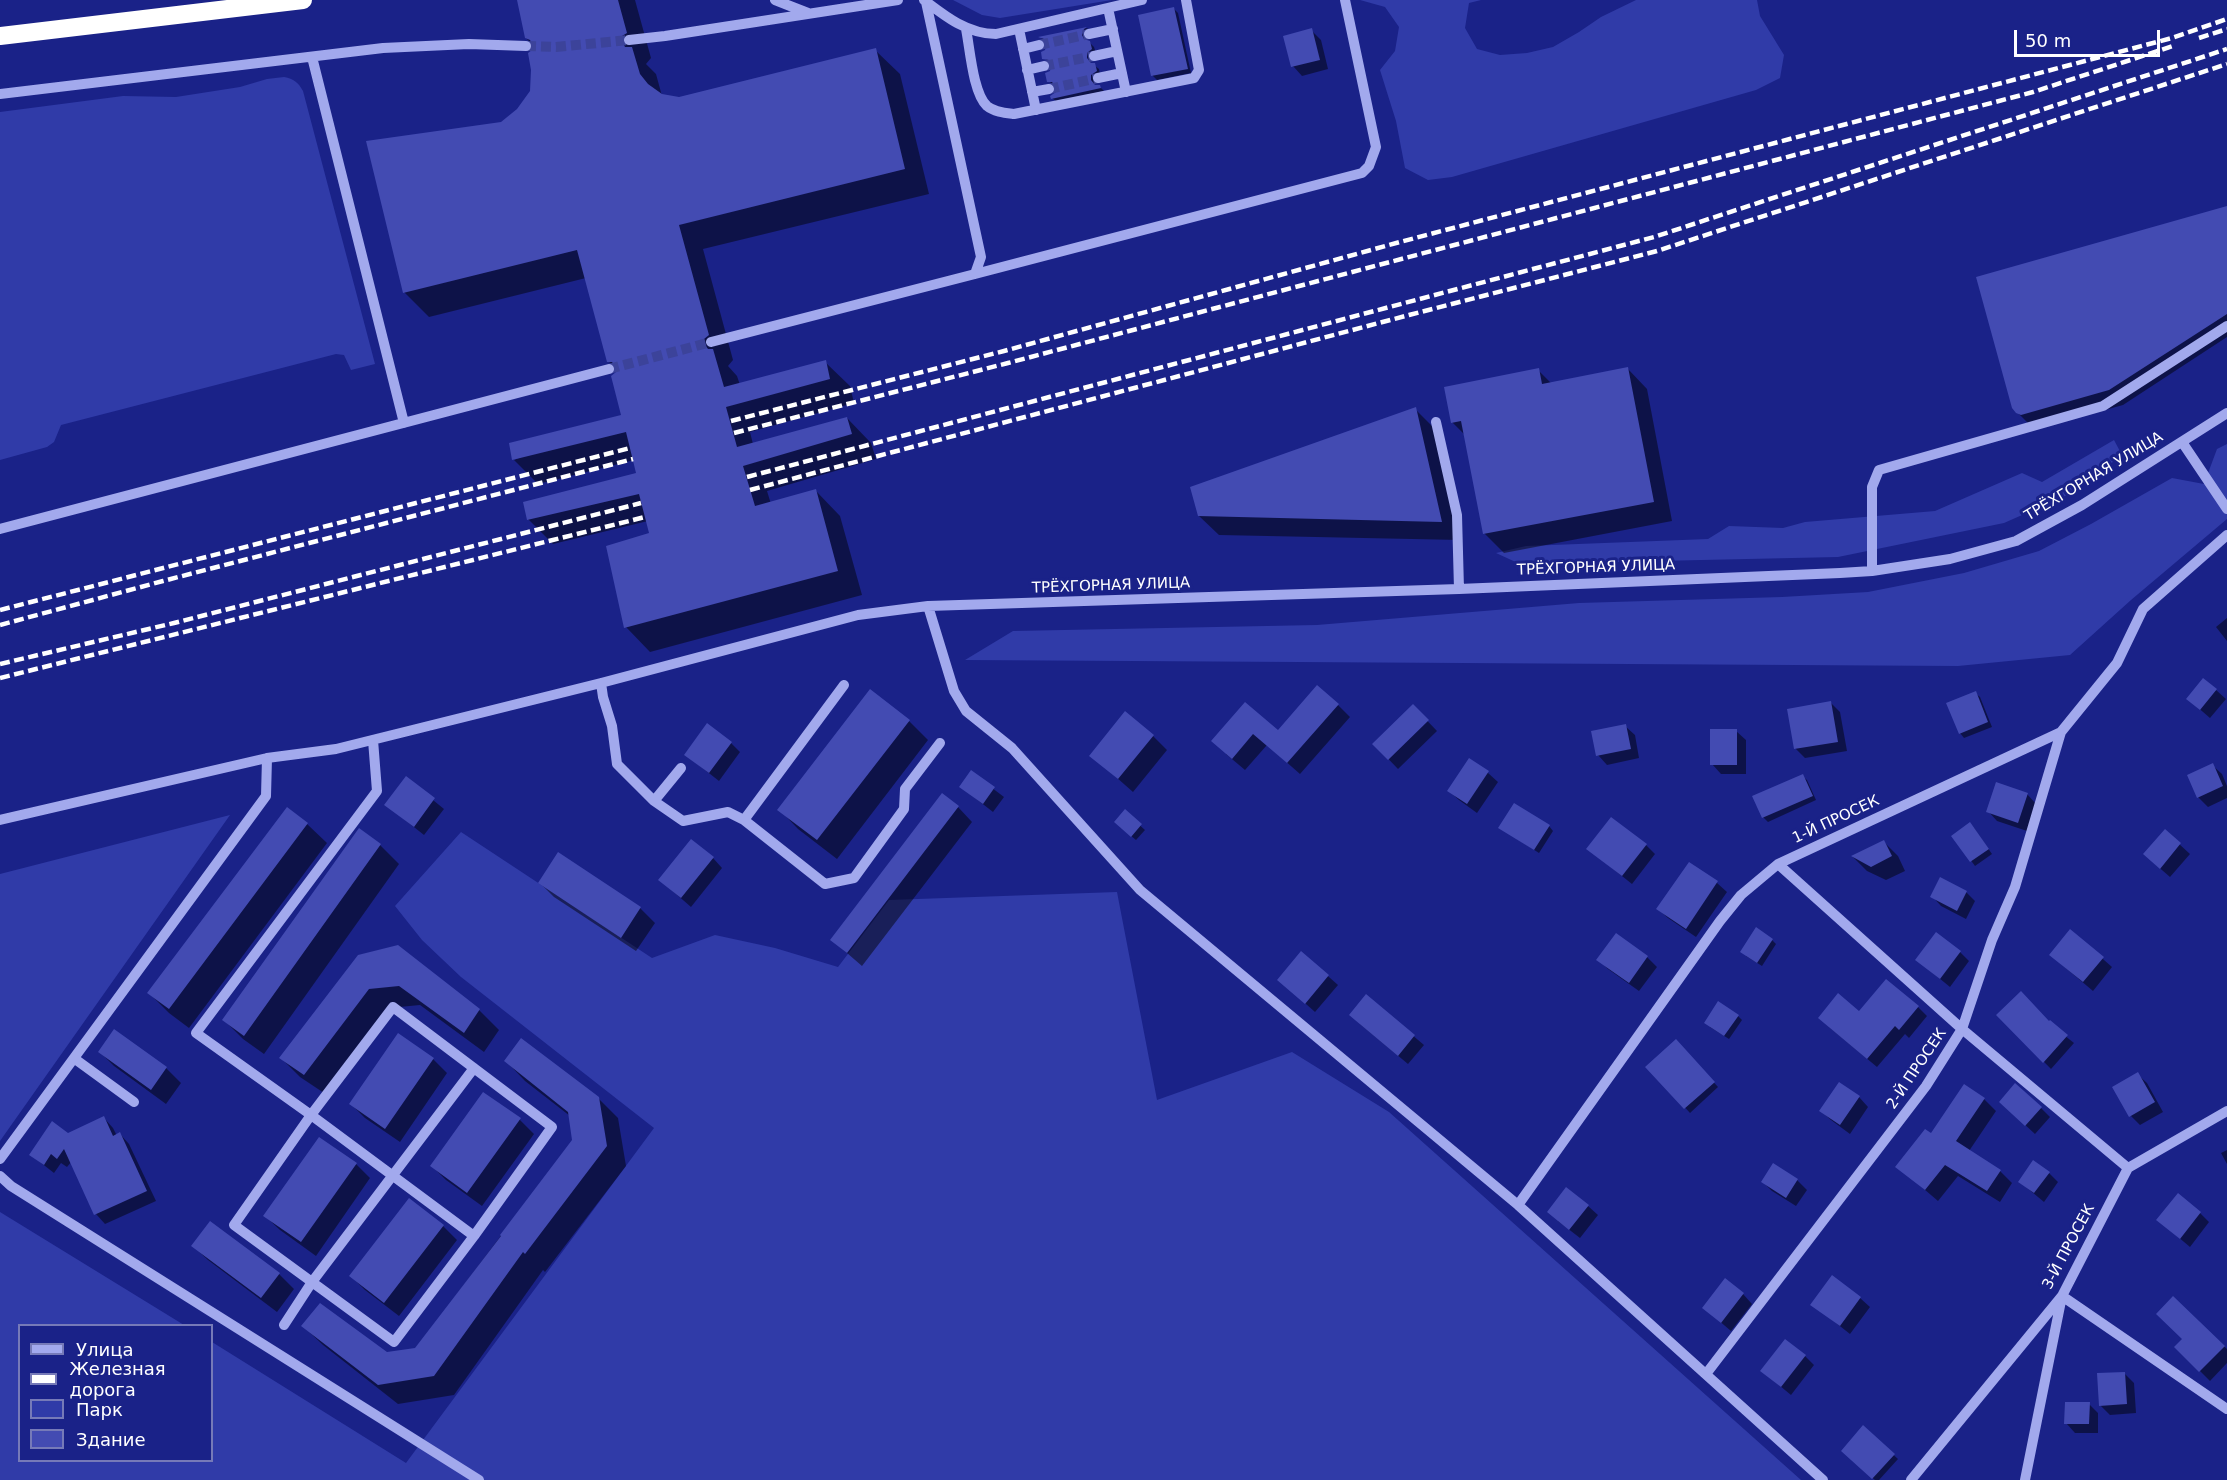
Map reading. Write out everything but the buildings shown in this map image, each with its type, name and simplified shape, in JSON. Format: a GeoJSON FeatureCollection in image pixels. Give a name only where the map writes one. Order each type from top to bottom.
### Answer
{"type":"FeatureCollection","features":[{"type":"Feature","properties":{"kind":"highway"},"geometry":{"type":"LineString","coordinates":[[0,36],[303,0]]}},
{"type":"Feature","properties":{"kind":"street"},"geometry":{"type":"LineString","coordinates":[[775,0],[809,14]]}},
{"type":"Feature","properties":{"kind":"street"},"geometry":{"type":"LineString","coordinates":[[629,40],[898,0]]}},
{"type":"Feature","properties":{"kind":"street"},"geometry":{"type":"LineString","coordinates":[[925,1],[966,29],[983,34],[996,34],[1142,0]]}},
{"type":"Feature","properties":{"kind":"street"},"geometry":{"type":"LineString","coordinates":[[966,29],[978,92],[987,106],[998,112],[1014,114],[1194,78],[1199,70],[1186,0]]}},
{"type":"Feature","properties":{"kind":"street"},"geometry":{"type":"LineString","coordinates":[[711,342],[1362,173],[1369,166],[1376,147],[1345,0]]}},
{"type":"Feature","properties":{"kind":"street"},"geometry":{"type":"LineString","coordinates":[[925,1],[981,257],[975,274]]}},
{"type":"Feature","properties":{"kind":"street"},"geometry":{"type":"LineString","coordinates":[[1108,8],[1126,92]]}},
{"type":"Feature","properties":{"kind":"street"},"geometry":{"type":"LineString","coordinates":[[1018,29],[1036,110]]}},
{"type":"Feature","properties":{"kind":"street"},"geometry":{"type":"LineString","coordinates":[[1089,34],[1113,29]]}},
{"type":"Feature","properties":{"kind":"street"},"geometry":{"type":"LineString","coordinates":[[0,94],[383,48],[469,44],[526,46]]}},
{"type":"Feature","properties":{"kind":"street"},"geometry":{"type":"LineString","coordinates":[[1023,49],[1039,45]]}},
{"type":"Feature","properties":{"kind":"street"},"geometry":{"type":"LineString","coordinates":[[1094,56],[1117,51]]}},
{"type":"Feature","properties":{"kind":"street"},"geometry":{"type":"LineString","coordinates":[[312,57],[404,423]]}},
{"type":"Feature","properties":{"kind":"street"},"geometry":{"type":"LineString","coordinates":[[1028,70],[1044,66]]}},
{"type":"Feature","properties":{"kind":"street"},"geometry":{"type":"LineString","coordinates":[[1098,78],[1122,73]]}},
{"type":"Feature","properties":{"kind":"street"},"geometry":{"type":"LineString","coordinates":[[1032,92],[1049,89]]}},
{"type":"Feature","properties":{"kind":"street"},"geometry":{"type":"LineString","coordinates":[[1872,571],[1872,487],[1879,470],[2103,406],[2227,326]]}},
{"type":"Feature","properties":{"kind":"street"},"geometry":{"type":"LineString","coordinates":[[0,529],[609,369]]}},
{"type":"Feature","properties":{"kind":"street","name":"ТРЁХГОРНАЯ УЛИЦА"},"geometry":{"type":"LineString","coordinates":[[0,820],[267,758],[336,749],[601,683],[858,615],[928,606],[1459,589],[1872,571],[1950,559],[2016,540],[2082,505],[2227,413]]}},
{"type":"Feature","properties":{"kind":"street"},"geometry":{"type":"LineString","coordinates":[[1436,422],[1457,516],[1459,589]]}},
{"type":"Feature","properties":{"kind":"street"},"geometry":{"type":"LineString","coordinates":[[2182,442],[2227,509]]}},
{"type":"Feature","properties":{"kind":"street","name":"1-Й ПРОСЕК"},"geometry":{"type":"LineString","coordinates":[[1518,1205],[1720,921],[1741,896],[1778,864],[2061,732],[2117,663],[2143,609],[2227,535]]}},
{"type":"Feature","properties":{"kind":"street"},"geometry":{"type":"LineString","coordinates":[[928,606],[954,691],[966,711],[1012,748],[1140,890],[1518,1205],[1823,1480]]}},
{"type":"Feature","properties":{"kind":"street"},"geometry":{"type":"LineString","coordinates":[[601,683],[612,726],[617,764],[654,801],[683,821],[728,812],[744,820],[825,884],[854,878],[904,809],[905,789],[940,743]]}},
{"type":"Feature","properties":{"kind":"street"},"geometry":{"type":"LineString","coordinates":[[744,820],[844,685]]}},
{"type":"Feature","properties":{"kind":"street","name":"2-Й ПРОСЕК"},"geometry":{"type":"LineString","coordinates":[[1706,1374],[1926,1086],[1962,1029],[1992,940],[2015,887],[2061,732]]}},
{"type":"Feature","properties":{"kind":"street"},"geometry":{"type":"LineString","coordinates":[[373,740],[377,791],[196,1033],[474,1236]]}},
{"type":"Feature","properties":{"kind":"street"},"geometry":{"type":"LineString","coordinates":[[0,1159],[266,796],[267,758]]}},
{"type":"Feature","properties":{"kind":"street"},"geometry":{"type":"LineString","coordinates":[[654,801],[681,768]]}},
{"type":"Feature","properties":{"kind":"street"},"geometry":{"type":"LineString","coordinates":[[1778,864],[1962,1029],[2128,1168],[2227,1111]]}},
{"type":"Feature","properties":{"kind":"street"},"geometry":{"type":"LineString","coordinates":[[393,1007],[552,1127],[394,1342],[234,1225],[311,1115],[393,1007]]}},
{"type":"Feature","properties":{"kind":"street"},"geometry":{"type":"LineString","coordinates":[[75,1059],[134,1102]]}},
{"type":"Feature","properties":{"kind":"street"},"geometry":{"type":"LineString","coordinates":[[284,1325],[312,1282],[474,1068]]}},
{"type":"Feature","properties":{"kind":"street","name":"3-Й ПРОСЕК"},"geometry":{"type":"LineString","coordinates":[[1911,1480],[2062,1296],[2128,1168]]}},
{"type":"Feature","properties":{"kind":"street"},"geometry":{"type":"LineString","coordinates":[[0,1176],[31,1199],[479,1480]]}},
{"type":"Feature","properties":{"kind":"street"},"geometry":{"type":"LineString","coordinates":[[2025,1480],[2062,1296],[2227,1410]]}},
{"type":"Feature","properties":{"kind":"green space"},"geometry":{"type":"Polygon","coordinates":[[[953,0],[1112,0],[1000,18],[982,15],[953,0]]]}},
{"type":"Feature","properties":{"kind":"green space"},"geometry":{"type":"Polygon","coordinates":[[[1360,0],[1481,0],[1469,3],[1465,28],[1477,49],[1500,55],[1527,53],[1553,47],[1601,17],[1636,0],[1757,0],[1760,16],[1784,55],[1780,78],[1756,90],[1452,177],[1428,180],[1405,168],[1396,121],[1380,70],[1395,51],[1399,27],[1385,7],[1360,0]]]}},
{"type":"Feature","properties":{"kind":"green space"},"geometry":{"type":"Polygon","coordinates":[[[284,77],[295,81],[303,91],[375,364],[351,370],[344,355],[336,354],[61,425],[54,442],[47,447],[0,460],[0,112],[123,96],[176,97],[240,87],[267,79],[284,77]]]}},
{"type":"Feature","properties":{"kind":"green space"},"geometry":{"type":"Polygon","coordinates":[[[2114,440],[2122,455],[2072,493],[2004,523],[1838,557],[1520,564],[1496,553],[1526,546],[1708,539],[1729,526],[1783,528],[1805,522],[1935,511],[2022,473],[2042,482],[2114,440]]]}},
{"type":"Feature","properties":{"kind":"green space"},"geometry":{"type":"Polygon","coordinates":[[[2227,444],[2227,519],[2070,655],[1958,666],[965,660],[1013,631],[1317,625],[1579,603],[1868,592],[1964,573],[2039,551],[2172,478],[2204,484],[2217,449],[2227,444]]]}},
{"type":"Feature","properties":{"kind":"green space"},"geometry":{"type":"Polygon","coordinates":[[[230,815],[0,1141],[0,874],[230,815]]]}},
{"type":"Feature","properties":{"kind":"green space"},"geometry":{"type":"Polygon","coordinates":[[[461,832],[652,958],[715,935],[775,948],[838,967],[889,900],[1117,892],[1157,1100],[1292,1052],[1389,1112],[1801,1480],[0,1480],[0,1212],[182,1324],[18,1324],[18,1462],[213,1462],[213,1343],[406,1463],[654,1128],[461,977],[422,940],[395,906],[461,832]]]}},
{"type":"Feature","properties":{"kind":"tunnel"},"geometry":{"type":"LineString","coordinates":[[1039,45],[1089,34]]}},
{"type":"Feature","properties":{"kind":"tunnel"},"geometry":{"type":"LineString","coordinates":[[526,46],[556,47],[629,40]]}},
{"type":"Feature","properties":{"kind":"tunnel"},"geometry":{"type":"LineString","coordinates":[[1044,66],[1094,56]]}},
{"type":"Feature","properties":{"kind":"tunnel"},"geometry":{"type":"LineString","coordinates":[[1049,89],[1098,78]]}},
{"type":"Feature","properties":{"kind":"tunnel"},"geometry":{"type":"LineString","coordinates":[[609,369],[711,342]]}},
{"type":"Feature","properties":{"kind":"railway"},"geometry":{"type":"LineString","coordinates":[[731,421],[1004,351],[1400,242],[2172,38],[2227,19]]}},
{"type":"Feature","properties":{"kind":"railway"},"geometry":{"type":"LineString","coordinates":[[2199,38],[2227,29]]}},
{"type":"Feature","properties":{"kind":"railway"},"geometry":{"type":"LineString","coordinates":[[734,433],[1008,363],[2033,92],[2173,46]]}},
{"type":"Feature","properties":{"kind":"railway"},"geometry":{"type":"LineString","coordinates":[[747,477],[1654,237],[2227,49]]}},
{"type":"Feature","properties":{"kind":"railway"},"geometry":{"type":"LineString","coordinates":[[750,490],[1657,251],[2227,64]]}},
{"type":"Feature","properties":{"kind":"railway"},"geometry":{"type":"LineString","coordinates":[[0,610],[630,448]]}},
{"type":"Feature","properties":{"kind":"railway"},"geometry":{"type":"LineString","coordinates":[[0,625],[633,459]]}},
{"type":"Feature","properties":{"kind":"railway"},"geometry":{"type":"LineString","coordinates":[[0,664],[174,623],[641,503]]}},
{"type":"Feature","properties":{"kind":"railway"},"geometry":{"type":"LineString","coordinates":[[0,678],[645,517]]}}]}
